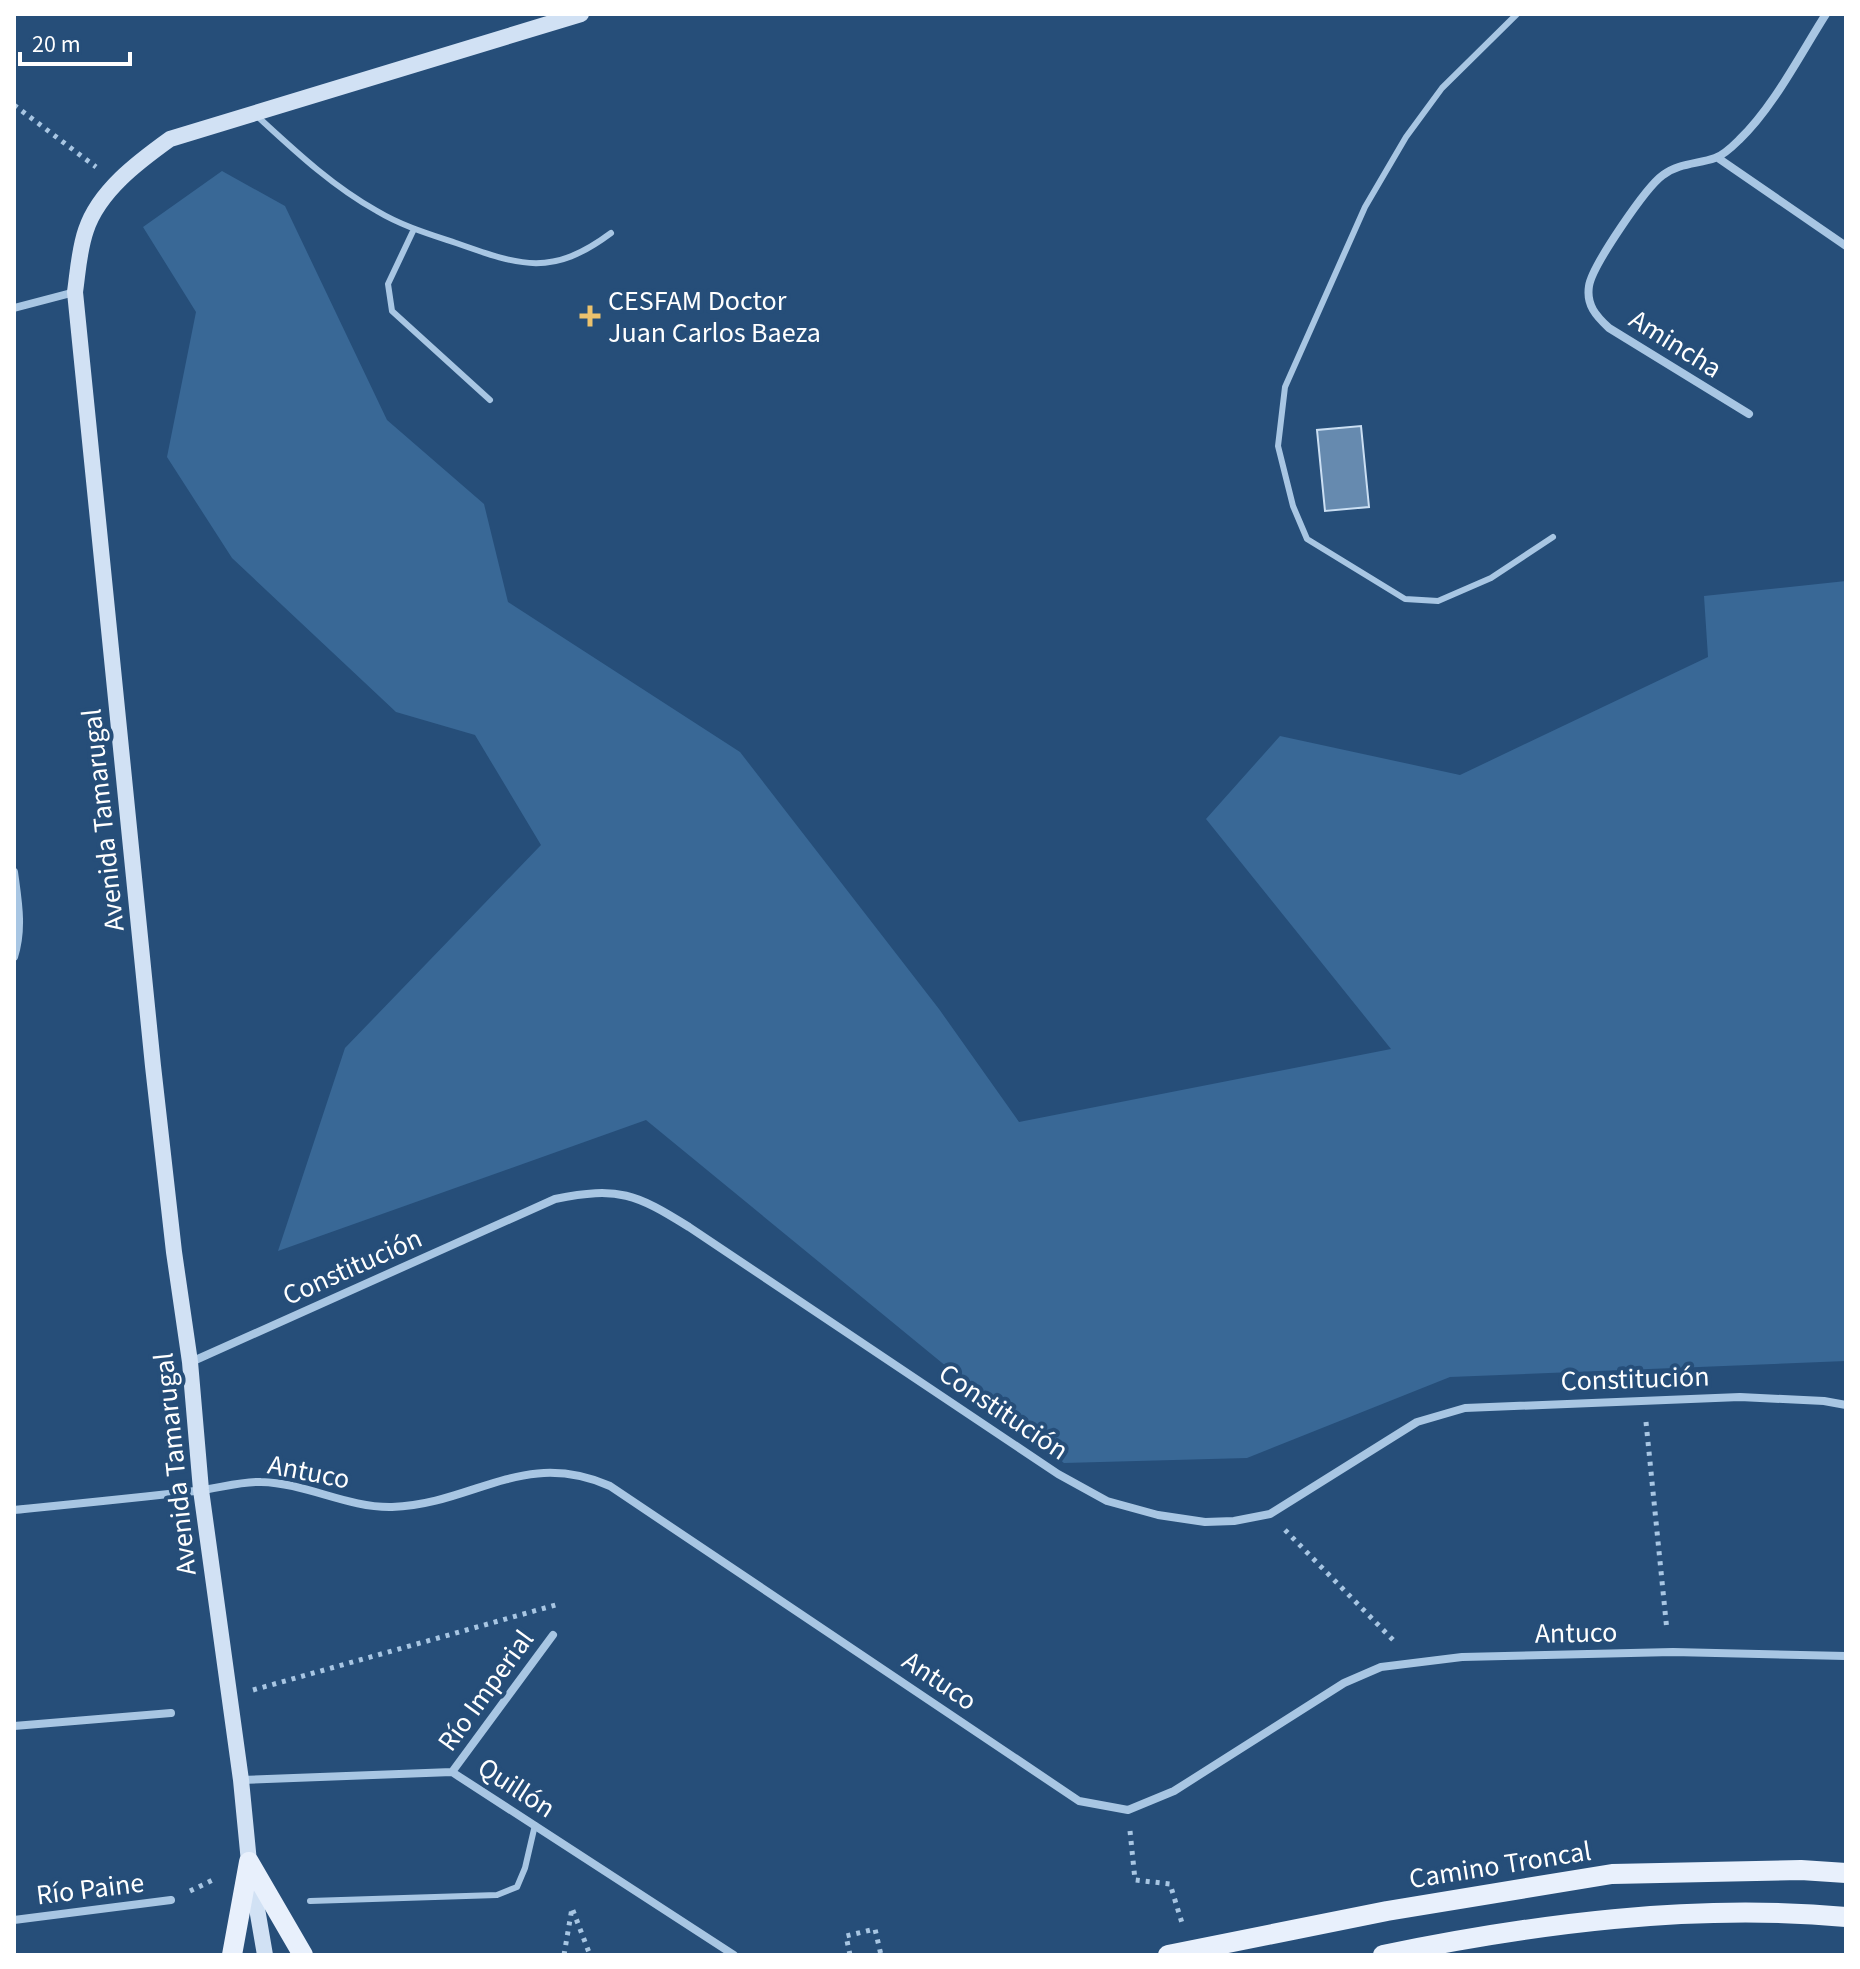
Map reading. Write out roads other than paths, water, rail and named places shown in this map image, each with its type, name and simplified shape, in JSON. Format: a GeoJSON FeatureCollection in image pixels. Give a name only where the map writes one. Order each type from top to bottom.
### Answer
{"type":"FeatureCollection","features":[{"type":"Feature","properties":{"kind":"main road"},"geometry":{"type":"LineString","coordinates":[[232,1955],[249,1862]]}},
{"type":"Feature","properties":{"kind":"main road"},"geometry":{"type":"LineString","coordinates":[[249,1862],[303,1955]]}},
{"type":"Feature","properties":{"kind":"main road","name":"Camino Troncal"},"geometry":{"type":"LineString","coordinates":[[1168,1955],[1387,1911],[1612,1874],[1801,1870],[1846,1873]]}},
{"type":"Feature","properties":{"kind":"main road"},"geometry":{"type":"LineString","coordinates":[[1383,1955],[1443,1943],[1604,1920],[1780,1911],[1846,1917]]}},
{"type":"Feature","properties":{"kind":"street","name":"Avenida Tamarugal"},"geometry":{"type":"LineString","coordinates":[[265,1955],[249,1862],[241,1780],[201,1490],[190,1362],[153,1066],[75,292],[80,253],[87,226],[116,182],[170,139],[581,14]]}},
{"type":"Feature","properties":{"kind":"street"},"geometry":{"type":"LineString","coordinates":[[1826,14],[1756,123],[1718,158],[1846,246]]}},
{"type":"Feature","properties":{"kind":"street","name":"Amincha"},"geometry":{"type":"LineString","coordinates":[[1718,158],[1692,162],[1664,174],[1639,203],[1594,271],[1589,285],[1589,301],[1595,315],[1609,328],[1749,414]]}},
{"type":"Feature","properties":{"kind":"street"},"geometry":{"type":"LineString","coordinates":[[14,308],[75,292]]}},
{"type":"Feature","properties":{"kind":"street"},"geometry":{"type":"LineString","coordinates":[[14,872],[20,909],[20,938],[14,957]]}},
{"type":"Feature","properties":{"kind":"street","name":"Constitución"},"geometry":{"type":"LineString","coordinates":[[190,1362],[555,1199],[583,1193],[614,1192],[646,1201],[689,1227],[1058,1474],[1107,1501],[1158,1515],[1205,1522],[1234,1521],[1270,1514],[1417,1422],[1465,1408],[1740,1397],[1846,1405]]}},
{"type":"Feature","properties":{"kind":"street","name":"Antuco"},"geometry":{"type":"LineString","coordinates":[[14,1510],[258,1482],[390,1507],[421,1503],[526,1473],[571,1473],[592,1478],[610,1486],[1079,1801],[1128,1810],[1174,1791],[1344,1683],[1381,1667],[1462,1657],[1669,1652],[1846,1656]]}},
{"type":"Feature","properties":{"kind":"street","name":"Río Imperial"},"geometry":{"type":"LineString","coordinates":[[452,1772],[553,1635]]}},
{"type":"Feature","properties":{"kind":"street"},"geometry":{"type":"LineString","coordinates":[[14,1726],[171,1713]]}},
{"type":"Feature","properties":{"kind":"street","name":"Quillón"},"geometry":{"type":"LineString","coordinates":[[241,1780],[452,1772],[734,1955]]}},
{"type":"Feature","properties":{"kind":"street","name":"Río Paine"},"geometry":{"type":"LineString","coordinates":[[14,1920],[171,1900]]}},
{"type":"Feature","properties":{"kind":"lane"},"geometry":{"type":"LineString","coordinates":[[1517,14],[1442,88],[1406,137],[1365,207],[1285,387],[1278,446],[1293,506],[1307,539],[1405,599],[1438,601],[1491,578],[1553,537]]}},
{"type":"Feature","properties":{"kind":"lane"},"geometry":{"type":"LineString","coordinates":[[254,113],[333,183],[377,212],[414,229],[511,262],[529,264],[570,257],[592,247],[611,233]]}},
{"type":"Feature","properties":{"kind":"lane"},"geometry":{"type":"LineString","coordinates":[[414,229],[388,284],[392,311],[490,400]]}},
{"type":"Feature","properties":{"kind":"lane"},"geometry":{"type":"LineString","coordinates":[[310,1901],[497,1895],[517,1887],[535,1825]]}},
{"type":"Feature","properties":{"kind":"place","name":"CESFAM Doctor Juan Carlos Baeza"},"geometry":{"type":"Point","coordinates":[590,316]}}]}
